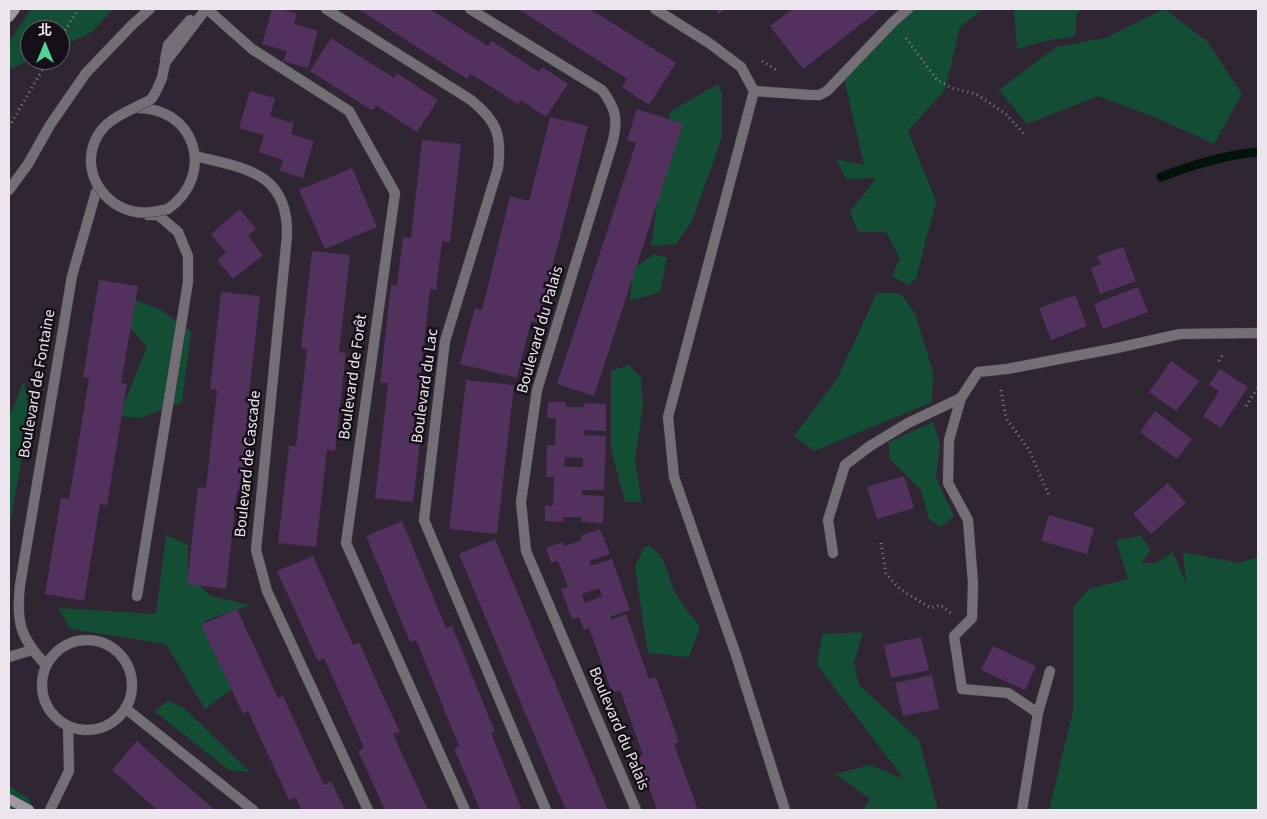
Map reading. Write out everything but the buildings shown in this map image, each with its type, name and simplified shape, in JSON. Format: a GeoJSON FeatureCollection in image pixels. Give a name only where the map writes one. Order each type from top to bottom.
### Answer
{"type":"FeatureCollection","features":[{"type":"Feature","properties":{"kind":"street"},"geometry":{"type":"LineString","coordinates":[[9,17],[15,9]]}},
{"type":"Feature","properties":{"kind":"street"},"geometry":{"type":"LineString","coordinates":[[9,190],[28,164],[50,125],[86,73],[150,9]]}},
{"type":"Feature","properties":{"kind":"street"},"geometry":{"type":"LineString","coordinates":[[137,596],[188,282],[188,256],[178,232],[158,214],[142,216],[123,212],[108,204],[96,192],[90,180],[87,167],[90,142],[108,118],[129,109],[145,108],[160,111],[173,118],[183,127],[191,141],[195,156],[195,168],[188,188],[182,197],[168,209],[138,212],[123,209],[109,200],[100,191],[94,180],[91,156],[94,143],[106,124],[113,118],[152,98],[162,78],[168,45],[200,9]]}},
{"type":"Feature","properties":{"kind":"street"},"geometry":{"type":"LineString","coordinates":[[165,63],[206,9]]}},
{"type":"Feature","properties":{"kind":"street","name":"Boulevard de Forêt"},"geometry":{"type":"LineString","coordinates":[[206,9],[252,49],[349,111],[396,193],[346,543],[465,810]]}},
{"type":"Feature","properties":{"kind":"street","name":"Boulevard du Lac"},"geometry":{"type":"LineString","coordinates":[[326,9],[471,100],[486,112],[496,129],[501,148],[498,168],[445,341],[424,520],[546,810]]}},
{"type":"Feature","properties":{"kind":"street","name":"Boulevard du Palais"},"geometry":{"type":"LineString","coordinates":[[470,9],[602,90],[613,105],[616,123],[613,141],[537,390],[521,502],[526,551],[636,810]]}},
{"type":"Feature","properties":{"kind":"street"},"geometry":{"type":"LineString","coordinates":[[655,9],[709,43],[741,67],[754,91],[668,417],[674,477],[736,655],[785,810]]}},
{"type":"Feature","properties":{"kind":"street"},"geometry":{"type":"LineString","coordinates":[[754,91],[819,95],[826,91],[908,9]]}},
{"type":"Feature","properties":{"kind":"street","name":"Boulevard de Cascade"},"geometry":{"type":"LineString","coordinates":[[195,156],[246,169],[259,175],[270,184],[284,208],[287,222],[286,236],[256,550],[267,591],[368,810]]}},
{"type":"Feature","properties":{"kind":"street","name":"Boulevard de Fontaine"},"geometry":{"type":"LineString","coordinates":[[46,664],[32,650],[22,630],[17,607],[72,276],[96,192]]}},
{"type":"Feature","properties":{"kind":"street"},"geometry":{"type":"LineString","coordinates":[[1038,713],[1008,693],[962,689],[954,636],[972,618],[968,520],[948,483],[949,440],[961,398],[978,372],[1117,348],[1180,334],[1258,332]]}},
{"type":"Feature","properties":{"kind":"street"},"geometry":{"type":"LineString","coordinates":[[833,553],[828,520],[845,465],[870,446],[908,423],[961,398]]}},
{"type":"Feature","properties":{"kind":"street"},"geometry":{"type":"LineString","coordinates":[[80,640],[94,640],[108,645],[120,654],[128,666],[131,680],[130,695],[125,708],[117,718],[100,727],[81,729],[68,726],[56,718],[47,706],[42,694],[42,679],[46,664],[54,654],[66,645],[80,640]]}},
{"type":"Feature","properties":{"kind":"street"},"geometry":{"type":"LineString","coordinates":[[9,657],[32,650]]}},
{"type":"Feature","properties":{"kind":"street"},"geometry":{"type":"LineString","coordinates":[[1022,810],[1038,713],[1050,671]]}},
{"type":"Feature","properties":{"kind":"street"},"geometry":{"type":"LineString","coordinates":[[125,708],[253,810]]}},
{"type":"Feature","properties":{"kind":"street"},"geometry":{"type":"LineString","coordinates":[[50,810],[69,771],[68,726]]}},
{"type":"Feature","properties":{"kind":"street"},"geometry":{"type":"LineString","coordinates":[[9,799],[29,810]]}},
{"type":"Feature","properties":{"kind":"path"},"geometry":{"type":"LineString","coordinates":[[70,22],[78,9]]}},
{"type":"Feature","properties":{"kind":"path"},"geometry":{"type":"LineString","coordinates":[[894,21],[937,80],[952,88],[976,94],[1006,114],[1024,134]]}},
{"type":"Feature","properties":{"kind":"path"},"geometry":{"type":"LineString","coordinates":[[9,126],[42,70]]}},
{"type":"Feature","properties":{"kind":"path"},"geometry":{"type":"LineString","coordinates":[[998,370],[1006,418],[1029,450],[1050,498]]}},
{"type":"Feature","properties":{"kind":"path"},"geometry":{"type":"LineString","coordinates":[[1246,406],[1258,388]]}},
{"type":"Feature","properties":{"kind":"path"},"geometry":{"type":"LineString","coordinates":[[881,543],[886,574],[901,590],[931,608],[940,606],[965,624]]}},
{"type":"Feature","properties":{"kind":"green space"},"geometry":{"type":"Polygon","coordinates":[[[31,9],[113,9],[92,32],[70,42],[70,20],[24,20],[31,9]]]}},
{"type":"Feature","properties":{"kind":"green space"},"geometry":{"type":"Polygon","coordinates":[[[909,9],[983,9],[960,27],[945,90],[908,131],[936,201],[916,279],[908,285],[892,276],[900,258],[886,232],[858,232],[850,212],[876,178],[846,179],[836,159],[864,165],[842,70],[855,54],[881,41],[909,9]]]}},
{"type":"Feature","properties":{"kind":"green space"},"geometry":{"type":"Polygon","coordinates":[[[1014,9],[1083,9],[1077,13],[1075,37],[1049,40],[1017,49],[1014,9]]]}},
{"type":"Feature","properties":{"kind":"green space"},"geometry":{"type":"Polygon","coordinates":[[[1164,9],[1207,41],[1242,94],[1214,144],[1157,118],[1098,96],[1027,124],[999,90],[1056,47],[1105,38],[1164,9]]]}},
{"type":"Feature","properties":{"kind":"green space"},"geometry":{"type":"Polygon","coordinates":[[[20,26],[20,65],[10,69],[9,72],[9,42],[20,26]]]}},
{"type":"Feature","properties":{"kind":"green space"},"geometry":{"type":"Polygon","coordinates":[[[718,84],[722,94],[722,137],[692,221],[676,244],[651,246],[670,112],[718,84]]]}},
{"type":"Feature","properties":{"kind":"green space"},"geometry":{"type":"Polygon","coordinates":[[[654,254],[667,258],[660,292],[630,301],[633,269],[654,254]]]}},
{"type":"Feature","properties":{"kind":"green space"},"geometry":{"type":"Polygon","coordinates":[[[877,293],[900,293],[915,313],[933,372],[932,402],[814,451],[794,436],[837,379],[877,293]]]}},
{"type":"Feature","properties":{"kind":"green space"},"geometry":{"type":"Polygon","coordinates":[[[130,298],[161,310],[191,331],[182,402],[140,418],[119,416],[147,347],[126,323],[130,298]]]}},
{"type":"Feature","properties":{"kind":"green space"},"geometry":{"type":"Polygon","coordinates":[[[629,365],[641,378],[643,404],[635,460],[642,502],[625,502],[611,449],[611,371],[629,365]]]}},
{"type":"Feature","properties":{"kind":"green space"},"geometry":{"type":"Polygon","coordinates":[[[24,380],[30,412],[9,529],[9,418],[24,380]]]}},
{"type":"Feature","properties":{"kind":"green space"},"geometry":{"type":"Polygon","coordinates":[[[933,422],[940,444],[936,478],[954,516],[941,527],[929,519],[921,490],[889,458],[889,442],[933,422]]]}},
{"type":"Feature","properties":{"kind":"green space"},"geometry":{"type":"Polygon","coordinates":[[[166,535],[188,545],[188,573],[210,596],[250,605],[204,621],[238,684],[205,709],[166,644],[70,629],[58,608],[156,614],[166,535]]]}},
{"type":"Feature","properties":{"kind":"green space"},"geometry":{"type":"Polygon","coordinates":[[[1141,536],[1151,550],[1141,563],[1156,563],[1173,552],[1186,584],[1183,552],[1239,563],[1258,557],[1258,810],[1049,810],[1073,711],[1073,607],[1089,589],[1128,579],[1116,540],[1141,536]]]}},
{"type":"Feature","properties":{"kind":"green space"},"geometry":{"type":"Polygon","coordinates":[[[649,545],[661,557],[677,596],[700,627],[689,657],[648,653],[635,567],[643,549],[649,545]]]}},
{"type":"Feature","properties":{"kind":"green space"},"geometry":{"type":"Polygon","coordinates":[[[863,632],[854,663],[859,685],[919,740],[938,810],[863,810],[870,799],[835,774],[870,765],[904,779],[817,665],[822,634],[863,632]]]}},
{"type":"Feature","properties":{"kind":"green space"},"geometry":{"type":"Polygon","coordinates":[[[168,700],[185,709],[250,772],[229,770],[155,712],[168,700]]]}},
{"type":"Feature","properties":{"kind":"green space"},"geometry":{"type":"Polygon","coordinates":[[[9,786],[30,799],[32,810],[9,810],[9,786]]]}},
{"type":"Feature","properties":{"kind":"waterway"},"geometry":{"type":"LineString","coordinates":[[1161,177],[1209,161],[1233,155],[1258,152]]}}]}
